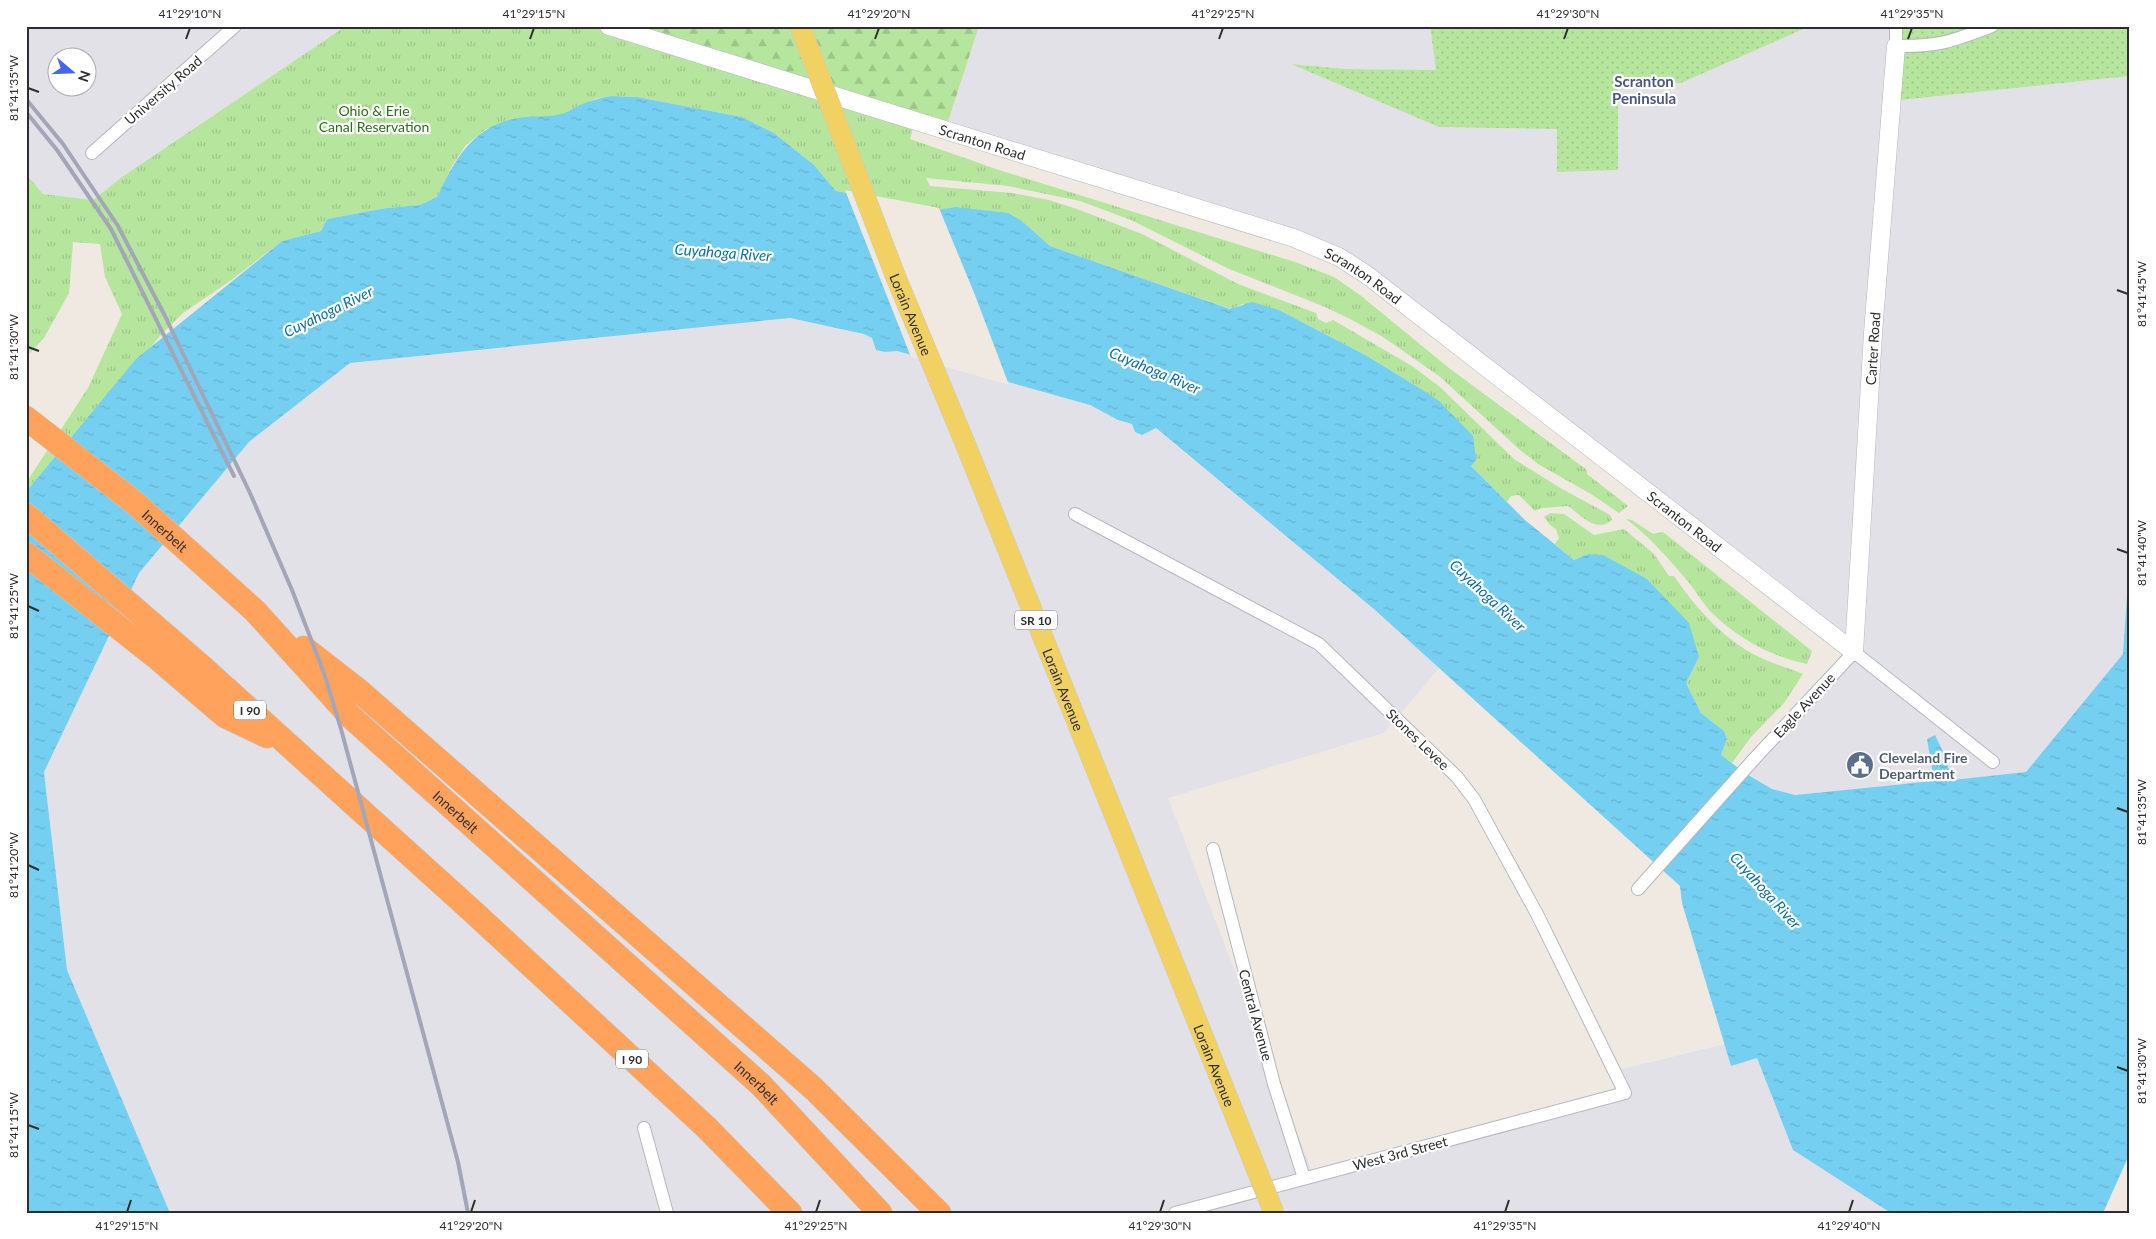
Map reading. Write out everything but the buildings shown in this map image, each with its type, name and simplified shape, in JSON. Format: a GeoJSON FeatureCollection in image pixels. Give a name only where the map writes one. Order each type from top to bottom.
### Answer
{"type":"FeatureCollection","features":[{"type":"Feature","properties":{"kind":"highway","name":"Innerbelt"},"geometry":{"type":"LineString","coordinates":[[26,418],[136,503],[255,611],[351,717],[761,1085],[880,1213]]}},
{"type":"Feature","properties":{"kind":"highway","name":"I 90"},"geometry":{"type":"LineString","coordinates":[[26,515],[201,666],[470,909],[707,1128],[790,1213]]}},
{"type":"Feature","properties":{"kind":"highway"},"geometry":{"type":"LineString","coordinates":[[26,554],[156,657],[225,716],[290,747]]}},
{"type":"Feature","properties":{"kind":"highway"},"geometry":{"type":"LineString","coordinates":[[255,611],[358,690],[684,973],[814,1089],[939,1213]]}},
{"type":"Feature","properties":{"kind":"highway"},"geometry":{"type":"LineString","coordinates":[[824,1152],[879,1195],[897,1213]]}},
{"type":"Feature","properties":{"kind":"main road","name":"Lorain Avenue"},"geometry":{"type":"LineString","coordinates":[[800,26],[895,275],[967,448],[1274,1213]]}},
{"type":"Feature","properties":{"kind":"street","name":"University Road"},"geometry":{"type":"LineString","coordinates":[[92,153],[235,26]]}},
{"type":"Feature","properties":{"kind":"street","name":"Scranton Road"},"geometry":{"type":"LineString","coordinates":[[608,26],[1294,238],[1339,257],[1366,274],[1477,358],[1993,762]]}},
{"type":"Feature","properties":{"kind":"street","name":"Carter Road"},"geometry":{"type":"LineString","coordinates":[[1854,652],[1896,26]]}},
{"type":"Feature","properties":{"kind":"street"},"geometry":{"type":"LineString","coordinates":[[1896,46],[1938,45],[1992,26]]}},
{"type":"Feature","properties":{"kind":"street","name":"Stones Levee"},"geometry":{"type":"LineString","coordinates":[[1075,514],[1319,644],[1458,777],[1474,799],[1537,914],[1625,1093]]}},
{"type":"Feature","properties":{"kind":"street","name":"Eagle Avenue"},"geometry":{"type":"LineString","coordinates":[[1638,889],[1755,758],[1854,652]]}},
{"type":"Feature","properties":{"kind":"street","name":"Central Avenue"},"geometry":{"type":"LineString","coordinates":[[1213,849],[1272,1076],[1304,1178]]}},
{"type":"Feature","properties":{"kind":"street","name":"West 3rd Street"},"geometry":{"type":"LineString","coordinates":[[1175,1213],[1625,1093]]}},
{"type":"Feature","properties":{"kind":"street"},"geometry":{"type":"LineString","coordinates":[[644,1128],[667,1213]]}},
{"type":"Feature","properties":{"kind":"shaded area"},"geometry":{"type":"Polygon","coordinates":[[[26,26],[346,26],[122,177],[93,200],[43,194],[26,174],[26,26]]]}},
{"type":"Feature","properties":{"kind":"shaded area"},"geometry":{"type":"Polygon","coordinates":[[[979,26],[1313,26],[1371,28],[1430,26],[1436,70],[1346,69],[1293,64],[1439,127],[1557,129],[1558,172],[1617,170],[1618,81],[1681,83],[1810,26],[1896,26],[1891,101],[2130,76],[2130,550],[2123,654],[2026,772],[1952,780],[1945,755],[1927,739],[1934,781],[1795,795],[1772,789],[1743,770],[1854,653],[1339,257],[945,131],[979,26]]]}},
{"type":"Feature","properties":{"kind":"shaded area"},"geometry":{"type":"Polygon","coordinates":[[[790,318],[864,334],[872,338],[876,350],[885,352],[897,351],[1090,405],[1118,420],[1132,424],[1135,432],[1155,428],[1375,610],[1439,668],[1384,733],[1168,798],[1314,1176],[1625,1093],[1614,1071],[1725,1044],[1731,1066],[1757,1058],[1793,1150],[1891,1213],[170,1213],[67,970],[44,772],[139,573],[249,442],[350,363],[790,318]]]}},
{"type":"Feature","properties":{"kind":"green space","name":"Ohio & Erie Canal Reservation"},"geometry":{"type":"Polygon","coordinates":[[[346,26],[609,26],[915,122],[910,139],[1002,171],[1298,263],[1334,277],[1360,295],[1449,368],[1587,470],[1587,474],[1628,506],[1619,513],[1591,494],[1538,464],[1439,376],[1383,337],[1325,307],[1227,268],[1131,220],[1080,201],[1008,186],[926,178],[930,186],[1012,193],[1049,200],[1077,209],[1142,234],[1238,284],[1316,313],[1318,319],[1326,323],[1333,320],[1412,366],[1440,387],[1514,459],[1562,489],[1610,515],[1612,520],[1606,524],[1594,524],[1568,506],[1542,508],[1535,511],[1519,495],[1511,496],[1507,502],[1470,465],[1421,389],[1367,356],[1279,310],[1242,304],[1231,309],[1050,246],[1022,221],[940,210],[836,191],[814,165],[774,133],[742,117],[637,97],[611,96],[595,99],[564,114],[526,117],[486,129],[466,145],[452,166],[437,197],[420,205],[386,208],[327,219],[321,231],[282,241],[230,281],[183,313],[160,336],[26,498],[26,483],[88,388],[122,314],[105,277],[100,244],[73,242],[69,293],[44,338],[26,357],[26,174],[43,194],[93,200],[122,177],[346,26]]]}},
{"type":"Feature","properties":{"kind":"green space"},"geometry":{"type":"Polygon","coordinates":[[[609,26],[979,26],[945,131],[609,26]]]}},
{"type":"Feature","properties":{"kind":"green space"},"geometry":{"type":"Polygon","coordinates":[[[1430,26],[1810,26],[1681,83],[1618,81],[1618,170],[1557,172],[1557,129],[1439,127],[1291,64],[1346,69],[1436,70],[1430,26]]]}},
{"type":"Feature","properties":{"kind":"green space"},"geometry":{"type":"Polygon","coordinates":[[[1896,26],[2130,26],[2130,76],[1891,101],[1896,26]]]}},
{"type":"Feature","properties":{"kind":"green space"},"geometry":{"type":"Polygon","coordinates":[[[1550,513],[1564,514],[1594,535],[1624,529],[1654,554],[1669,576],[1674,576],[1689,597],[1715,626],[1735,643],[1766,660],[1803,674],[1784,703],[1751,737],[1732,763],[1721,755],[1727,739],[1724,731],[1701,713],[1686,683],[1699,657],[1588,554],[1574,560],[1555,544],[1559,538],[1556,529],[1544,517],[1550,513]]]}},
{"type":"Feature","properties":{"kind":"green space"},"geometry":{"type":"Polygon","coordinates":[[[1626,519],[1632,520],[1653,534],[1663,532],[1812,651],[1807,664],[1769,652],[1745,639],[1723,623],[1710,611],[1675,566],[1644,534],[1626,519]]]}},
{"type":"Feature","properties":{"kind":"water","name":"Cuyahoga River"},"geometry":{"type":"Polygon","coordinates":[[[611,96],[637,97],[742,117],[774,133],[814,165],[836,191],[937,210],[956,207],[1008,213],[1022,221],[1050,246],[1230,309],[1252,302],[1279,310],[1367,356],[1439,401],[1473,436],[1476,460],[1471,466],[1525,520],[1574,560],[1588,554],[1603,555],[1647,579],[1689,623],[1699,657],[1686,683],[1701,713],[1724,731],[1727,739],[1721,755],[1745,773],[1772,789],[1795,795],[1934,781],[1927,739],[1935,735],[1945,756],[1952,780],[2026,772],[2123,654],[2130,550],[2130,1153],[2103,1213],[1891,1213],[1793,1150],[1757,1058],[1731,1066],[1682,903],[1680,886],[1375,610],[1156,428],[1142,435],[1135,432],[1132,424],[1118,420],[1090,405],[897,351],[885,352],[876,350],[872,338],[864,334],[790,318],[350,363],[249,442],[139,573],[44,772],[67,970],[170,1213],[26,1213],[26,492],[136,359],[282,241],[321,231],[327,219],[386,208],[420,205],[437,197],[452,167],[470,143],[481,133],[509,120],[563,113],[586,103],[611,96]]]}},
{"type":"Feature","properties":{"kind":"pier"},"geometry":{"type":"Polygon","coordinates":[[[845,190],[939,208],[1009,385],[911,357],[845,190]]]}},
{"type":"Feature","properties":{"kind":"railway"},"geometry":{"type":"LineString","coordinates":[[26,99],[63,144],[118,226],[164,314],[250,493],[292,590],[324,673],[341,729],[458,1162],[468,1213]]}},
{"type":"Feature","properties":{"kind":"railway"},"geometry":{"type":"LineString","coordinates":[[26,112],[57,150],[111,229],[234,476]]}},
{"type":"Feature","properties":{"kind":"place","name":"Cleveland Fire Department"},"geometry":{"type":"Point","coordinates":[1860,765]}},
{"type":"Feature","properties":{"kind":"district","name":"Scranton Peninsula"},"geometry":{"type":"Point","coordinates":[1644,90]}}]}
